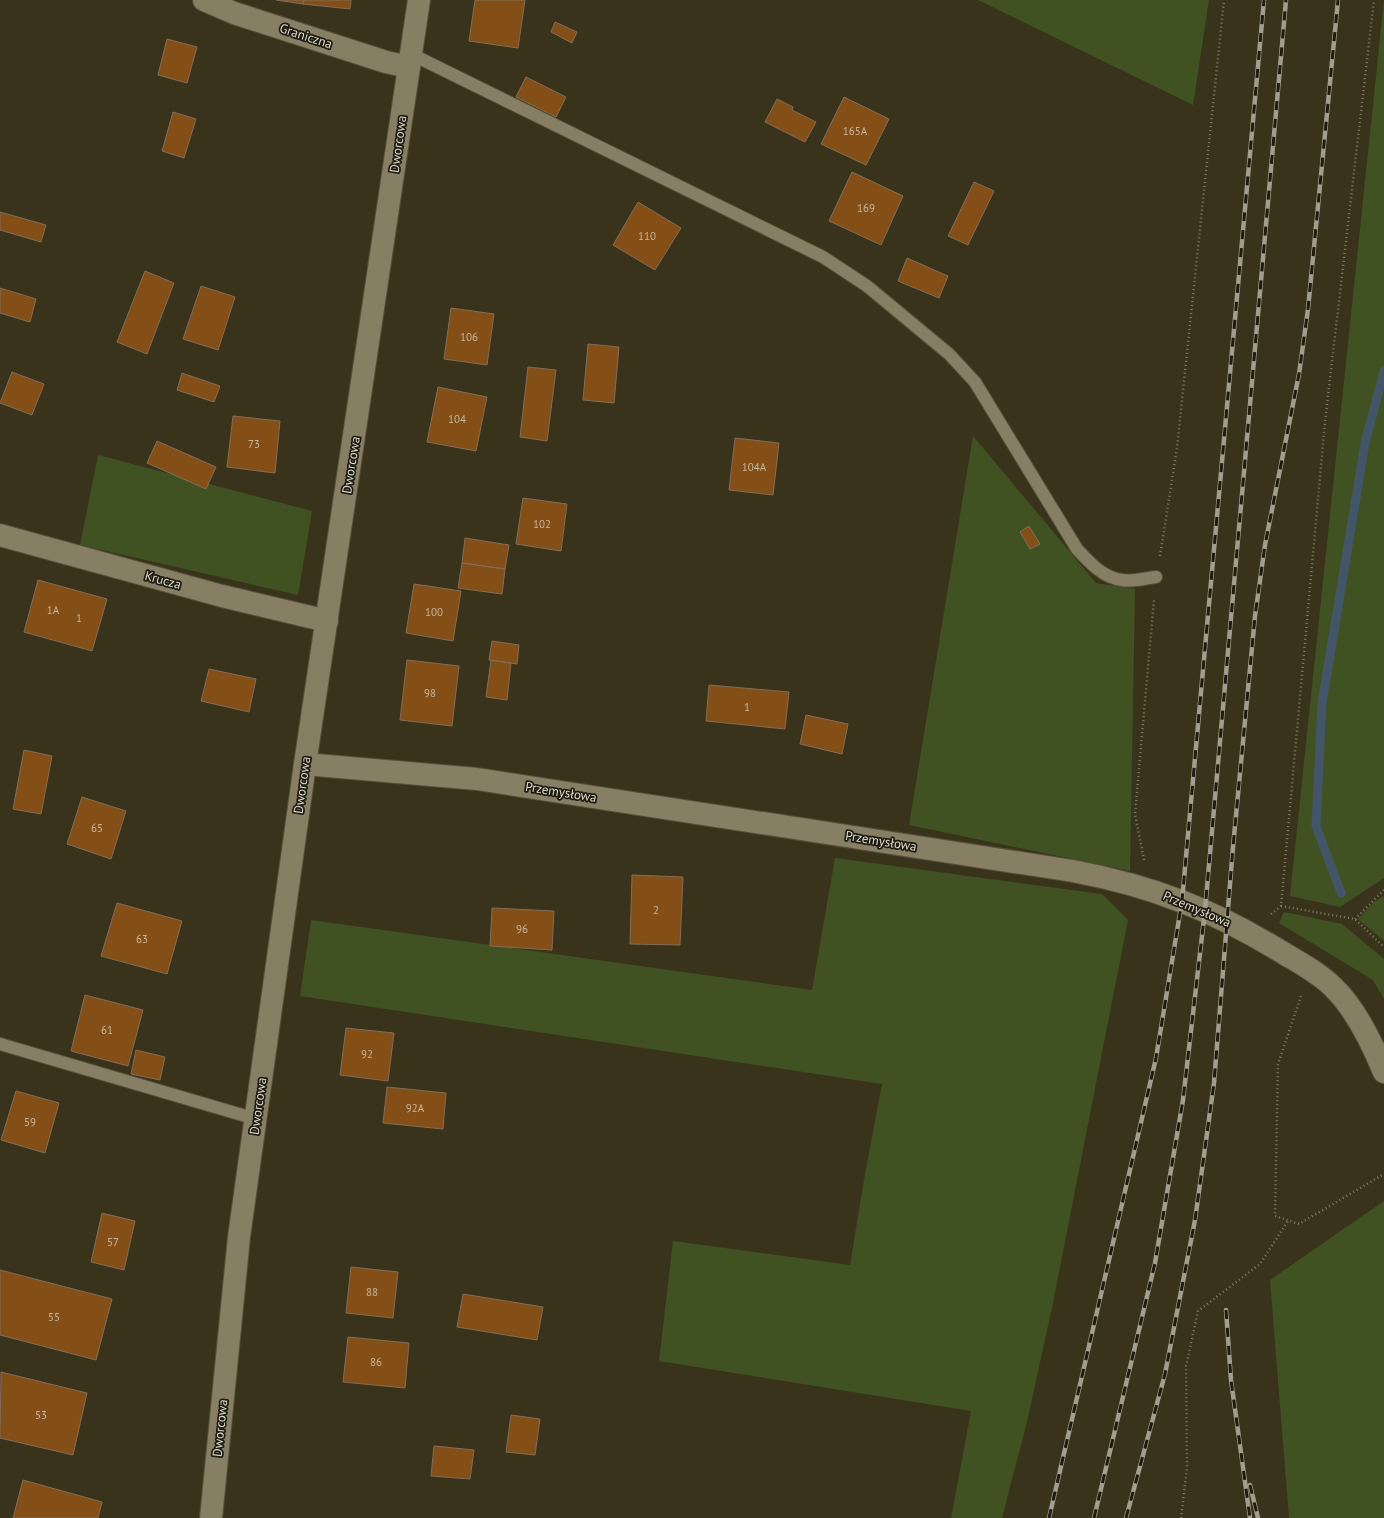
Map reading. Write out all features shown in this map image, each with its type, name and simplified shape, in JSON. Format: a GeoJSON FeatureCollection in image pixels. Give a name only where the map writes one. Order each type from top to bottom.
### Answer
{"type":"FeatureCollection","features":[{"type":"Feature","properties":{"kind":"street","name":"Graniczna"},"geometry":{"type":"LineString","coordinates":[[204,0],[249,18],[386,62],[410,61]]}},
{"type":"Feature","properties":{"kind":"street","name":"Dworcowa"},"geometry":{"type":"LineString","coordinates":[[211,1518],[240,1237],[256,1119],[305,764],[419,0]]}},
{"type":"Feature","properties":{"kind":"street","name":"Krucza"},"geometry":{"type":"LineString","coordinates":[[0,535],[222,596],[327,621]]}},
{"type":"Feature","properties":{"kind":"street","name":"Przemysłowa"},"geometry":{"type":"LineString","coordinates":[[305,764],[477,779],[1073,871],[1113,879],[1150,889],[1204,910],[1251,933],[1310,969],[1333,987],[1349,1007],[1382,1064]]}},
{"type":"Feature","properties":{"kind":"lane"},"geometry":{"type":"LineString","coordinates":[[410,61],[816,254],[867,286],[949,354],[975,382],[1077,549],[1090,564],[1108,576],[1122,580],[1156,577]]}},
{"type":"Feature","properties":{"kind":"lane"},"geometry":{"type":"LineString","coordinates":[[0,1044],[256,1119]]}},
{"type":"Feature","properties":{"kind":"path"},"geometry":{"type":"LineString","coordinates":[[1150,889],[1135,814],[1156,577],[1177,448],[1224,0]]}},
{"type":"Feature","properties":{"kind":"path"},"geometry":{"type":"LineString","coordinates":[[1251,933],[1281,906],[1325,422],[1374,0]]}},
{"type":"Feature","properties":{"kind":"path"},"geometry":{"type":"LineString","coordinates":[[1355,919],[1384,890]]}},
{"type":"Feature","properties":{"kind":"path"},"geometry":{"type":"LineString","coordinates":[[1281,906],[1355,919],[1384,947]]}},
{"type":"Feature","properties":{"kind":"path"},"geometry":{"type":"LineString","coordinates":[[1310,969],[1278,1064],[1275,1216],[1299,1224],[1384,1174]]}},
{"type":"Feature","properties":{"kind":"path"},"geometry":{"type":"LineString","coordinates":[[1181,1518],[1187,1468],[1186,1366],[1198,1311],[1260,1264],[1288,1221]]}},
{"type":"Feature","properties":{"kind":"green space"},"geometry":{"type":"Polygon","coordinates":[[[978,0],[1209,0],[1193,105],[978,0]]]}},
{"type":"Feature","properties":{"kind":"green space"},"geometry":{"type":"Polygon","coordinates":[[[1384,0],[1384,878],[1340,907],[1290,896],[1384,0]]]}},
{"type":"Feature","properties":{"kind":"green space"},"geometry":{"type":"Polygon","coordinates":[[[973,436],[1096,583],[1135,589],[1130,871],[909,825],[973,436]]]}},
{"type":"Feature","properties":{"kind":"green space"},"geometry":{"type":"Polygon","coordinates":[[[98,455],[312,511],[298,595],[80,545],[98,455]]]}},
{"type":"Feature","properties":{"kind":"green space"},"geometry":{"type":"Polygon","coordinates":[[[835,858],[1102,894],[1128,920],[1053,1303],[1027,1422],[1002,1518],[951,1518],[971,1411],[659,1361],[673,1241],[850,1265],[882,1084],[300,996],[311,920],[812,990],[835,858]]]}},
{"type":"Feature","properties":{"kind":"green space"},"geometry":{"type":"Polygon","coordinates":[[[1384,896],[1384,941],[1358,919],[1375,901],[1384,896]]]}},
{"type":"Feature","properties":{"kind":"green space"},"geometry":{"type":"Polygon","coordinates":[[[1284,912],[1342,924],[1384,959],[1384,999],[1373,980],[1279,923],[1284,912]]]}},
{"type":"Feature","properties":{"kind":"green space"},"geometry":{"type":"Polygon","coordinates":[[[1384,1201],[1384,1518],[1289,1518],[1270,1280],[1384,1201]]]}},
{"type":"Feature","properties":{"kind":"building"},"geometry":{"type":"Polygon","coordinates":[[[276,0],[304,0],[303,4],[276,0]]]}},
{"type":"Feature","properties":{"kind":"building"},"geometry":{"type":"Polygon","coordinates":[[[304,0],[351,0],[350,9],[303,4],[304,0]]]}},
{"type":"Feature","properties":{"kind":"building"},"geometry":{"type":"Polygon","coordinates":[[[475,0],[525,0],[518,48],[469,41],[475,0]]]}},
{"type":"Feature","properties":{"kind":"building"},"geometry":{"type":"Polygon","coordinates":[[[555,22],[577,32],[572,43],[551,32],[555,22]]]}},
{"type":"Feature","properties":{"kind":"building"},"geometry":{"type":"Polygon","coordinates":[[[167,39],[197,47],[187,83],[158,75],[167,39]]]}},
{"type":"Feature","properties":{"kind":"building"},"geometry":{"type":"Polygon","coordinates":[[[526,77],[566,97],[556,117],[516,97],[526,77]]]}},
{"type":"Feature","properties":{"kind":"building"},"geometry":{"type":"Polygon","coordinates":[[[844,97],[889,119],[866,165],[821,144],[844,97]]]}},
{"type":"Feature","properties":{"kind":"building"},"geometry":{"type":"Polygon","coordinates":[[[777,99],[793,107],[792,110],[816,122],[805,142],[765,122],[777,99]]]}},
{"type":"Feature","properties":{"kind":"building"},"geometry":{"type":"Polygon","coordinates":[[[173,112],[196,119],[184,158],[162,151],[173,112]]]}},
{"type":"Feature","properties":{"kind":"building"},"geometry":{"type":"Polygon","coordinates":[[[852,172],[903,196],[881,245],[829,221],[852,172]]]}},
{"type":"Feature","properties":{"kind":"building"},"geometry":{"type":"Polygon","coordinates":[[[974,182],[994,191],[968,245],[948,236],[974,182]]]}},
{"type":"Feature","properties":{"kind":"building"},"geometry":{"type":"Polygon","coordinates":[[[638,202],[681,228],[655,270],[613,245],[638,202]]]}},
{"type":"Feature","properties":{"kind":"building"},"geometry":{"type":"Polygon","coordinates":[[[0,212],[46,225],[41,242],[0,230],[0,212]]]}},
{"type":"Feature","properties":{"kind":"building"},"geometry":{"type":"Polygon","coordinates":[[[907,258],[948,276],[939,298],[898,281],[907,258]]]}},
{"type":"Feature","properties":{"kind":"building"},"geometry":{"type":"Polygon","coordinates":[[[145,271],[174,283],[147,354],[117,342],[145,271]]]}},
{"type":"Feature","properties":{"kind":"building"},"geometry":{"type":"Polygon","coordinates":[[[201,286],[235,297],[218,350],[183,339],[201,286]]]}},
{"type":"Feature","properties":{"kind":"building"},"geometry":{"type":"Polygon","coordinates":[[[0,288],[36,299],[30,322],[0,313],[0,288]]]}},
{"type":"Feature","properties":{"kind":"building"},"geometry":{"type":"Polygon","coordinates":[[[451,308],[494,314],[487,365],[444,359],[451,308]]]}},
{"type":"Feature","properties":{"kind":"building"},"geometry":{"type":"Polygon","coordinates":[[[588,344],[619,347],[614,403],[583,400],[588,344]]]}},
{"type":"Feature","properties":{"kind":"building"},"geometry":{"type":"Polygon","coordinates":[[[528,367],[556,370],[547,441],[520,437],[528,367]]]}},
{"type":"Feature","properties":{"kind":"building"},"geometry":{"type":"Polygon","coordinates":[[[12,372],[44,384],[32,415],[0,403],[12,372]]]}},
{"type":"Feature","properties":{"kind":"building"},"geometry":{"type":"Polygon","coordinates":[[[182,373],[220,386],[214,402],[177,390],[182,373]]]}},
{"type":"Feature","properties":{"kind":"building"},"geometry":{"type":"Polygon","coordinates":[[[438,387],[487,397],[476,451],[427,442],[438,387]]]}},
{"type":"Feature","properties":{"kind":"building"},"geometry":{"type":"Polygon","coordinates":[[[233,416],[280,421],[275,473],[227,467],[233,416]]]}},
{"type":"Feature","properties":{"kind":"building"},"geometry":{"type":"Polygon","coordinates":[[[735,438],[779,443],[773,495],[729,490],[735,438]]]}},
{"type":"Feature","properties":{"kind":"building"},"geometry":{"type":"Polygon","coordinates":[[[157,441],[216,467],[206,489],[147,463],[157,441]]]}},
{"type":"Feature","properties":{"kind":"building"},"geometry":{"type":"Polygon","coordinates":[[[523,498],[567,504],[561,551],[516,544],[523,498]]]}},
{"type":"Feature","properties":{"kind":"building"},"geometry":{"type":"Polygon","coordinates":[[[1029,526],[1040,544],[1030,549],[1020,532],[1029,526]]]}},
{"type":"Feature","properties":{"kind":"building"},"geometry":{"type":"Polygon","coordinates":[[[465,538],[509,545],[505,569],[462,563],[465,538]]]}},
{"type":"Feature","properties":{"kind":"building"},"geometry":{"type":"Polygon","coordinates":[[[462,563],[505,569],[502,594],[458,588],[462,563]]]}},
{"type":"Feature","properties":{"kind":"building"},"geometry":{"type":"Polygon","coordinates":[[[38,580],[107,599],[92,651],[24,632],[38,580]]]}},
{"type":"Feature","properties":{"kind":"building"},"geometry":{"type":"Polygon","coordinates":[[[414,584],[461,591],[453,641],[406,633],[414,584]]]}},
{"type":"Feature","properties":{"kind":"building"},"geometry":{"type":"Polygon","coordinates":[[[492,641],[519,645],[517,664],[489,660],[492,641]]]}},
{"type":"Feature","properties":{"kind":"building"},"geometry":{"type":"Polygon","coordinates":[[[407,660],[459,666],[452,726],[400,720],[407,660]]]}},
{"type":"Feature","properties":{"kind":"building"},"geometry":{"type":"Polygon","coordinates":[[[491,660],[511,663],[507,700],[486,697],[491,660]]]}},
{"type":"Feature","properties":{"kind":"building"},"geometry":{"type":"Polygon","coordinates":[[[209,669],[256,679],[249,712],[201,701],[209,669]]]}},
{"type":"Feature","properties":{"kind":"building"},"geometry":{"type":"Polygon","coordinates":[[[709,685],[789,692],[785,729],[706,721],[709,685]]]}},
{"type":"Feature","properties":{"kind":"building"},"geometry":{"type":"Polygon","coordinates":[[[806,715],[848,724],[842,754],[800,744],[806,715]]]}},
{"type":"Feature","properties":{"kind":"building"},"geometry":{"type":"Polygon","coordinates":[[[24,750],[52,756],[41,814],[13,809],[24,750]]]}},
{"type":"Feature","properties":{"kind":"building"},"geometry":{"type":"Polygon","coordinates":[[[82,797],[126,811],[111,859],[67,844],[82,797]]]}},
{"type":"Feature","properties":{"kind":"building"},"geometry":{"type":"Polygon","coordinates":[[[632,875],[683,877],[680,945],[630,944],[632,875]]]}},
{"type":"Feature","properties":{"kind":"building"},"geometry":{"type":"Polygon","coordinates":[[[117,903],[182,921],[167,974],[101,956],[117,903]]]}},
{"type":"Feature","properties":{"kind":"building"},"geometry":{"type":"Polygon","coordinates":[[[492,908],[554,911],[552,950],[490,946],[492,908]]]}},
{"type":"Feature","properties":{"kind":"building"},"geometry":{"type":"Polygon","coordinates":[[[85,995],[143,1010],[128,1066],[71,1051],[85,995]]]}},
{"type":"Feature","properties":{"kind":"building"},"geometry":{"type":"Polygon","coordinates":[[[346,1028],[394,1033],[388,1081],[340,1075],[346,1028]]]}},
{"type":"Feature","properties":{"kind":"building"},"geometry":{"type":"Polygon","coordinates":[[[136,1050],[165,1057],[160,1080],[131,1074],[136,1050]]]}},
{"type":"Feature","properties":{"kind":"building"},"geometry":{"type":"Polygon","coordinates":[[[387,1087],[446,1093],[443,1129],[383,1123],[387,1087]]]}},
{"type":"Feature","properties":{"kind":"building"},"geometry":{"type":"Polygon","coordinates":[[[16,1091],[59,1103],[45,1153],[1,1140],[16,1091]]]}},
{"type":"Feature","properties":{"kind":"building"},"geometry":{"type":"Polygon","coordinates":[[[102,1213],[135,1221],[124,1270],[91,1262],[102,1213]]]}},
{"type":"Feature","properties":{"kind":"building"},"geometry":{"type":"Polygon","coordinates":[[[351,1267],[398,1272],[393,1318],[346,1313],[351,1267]]]}},
{"type":"Feature","properties":{"kind":"building"},"geometry":{"type":"Polygon","coordinates":[[[0,1270],[112,1299],[96,1360],[0,1335],[0,1270]]]}},
{"type":"Feature","properties":{"kind":"building"},"geometry":{"type":"Polygon","coordinates":[[[463,1294],[543,1307],[537,1340],[457,1327],[463,1294]]]}},
{"type":"Feature","properties":{"kind":"building"},"geometry":{"type":"Polygon","coordinates":[[[348,1337],[409,1343],[405,1388],[343,1382],[348,1337]]]}},
{"type":"Feature","properties":{"kind":"building"},"geometry":{"type":"Polygon","coordinates":[[[1,1372],[87,1393],[73,1455],[0,1438],[1,1372]]]}},
{"type":"Feature","properties":{"kind":"building"},"geometry":{"type":"Polygon","coordinates":[[[511,1415],[540,1419],[535,1455],[506,1452],[511,1415]]]}},
{"type":"Feature","properties":{"kind":"building"},"geometry":{"type":"Polygon","coordinates":[[[434,1446],[474,1450],[470,1479],[431,1476],[434,1446]]]}},
{"type":"Feature","properties":{"kind":"building"},"geometry":{"type":"Polygon","coordinates":[[[23,1480],[102,1502],[98,1518],[13,1518],[23,1480]]]}},
{"type":"Feature","properties":{"kind":"waterway"},"geometry":{"type":"LineString","coordinates":[[1341,893],[1316,826],[1322,703],[1365,443],[1384,371]]}},
{"type":"Feature","properties":{"kind":"railway"},"geometry":{"type":"LineString","coordinates":[[1049,1518],[1156,1058],[1182,901],[1264,0]]}},
{"type":"Feature","properties":{"kind":"railway"},"geometry":{"type":"LineString","coordinates":[[1094,1518],[1155,1263],[1183,1100],[1205,910],[1286,0]]}},
{"type":"Feature","properties":{"kind":"railway"},"geometry":{"type":"LineString","coordinates":[[1126,1518],[1165,1374],[1195,1220],[1214,1083],[1233,847],[1255,616],[1265,545],[1299,374],[1308,309],[1338,0]]}},
{"type":"Feature","properties":{"kind":"railway"},"geometry":{"type":"LineString","coordinates":[[1226,1310],[1231,1380],[1250,1518]]}},
{"type":"Feature","properties":{"kind":"railway"},"geometry":{"type":"LineString","coordinates":[[1250,1485],[1258,1518]]}}]}
